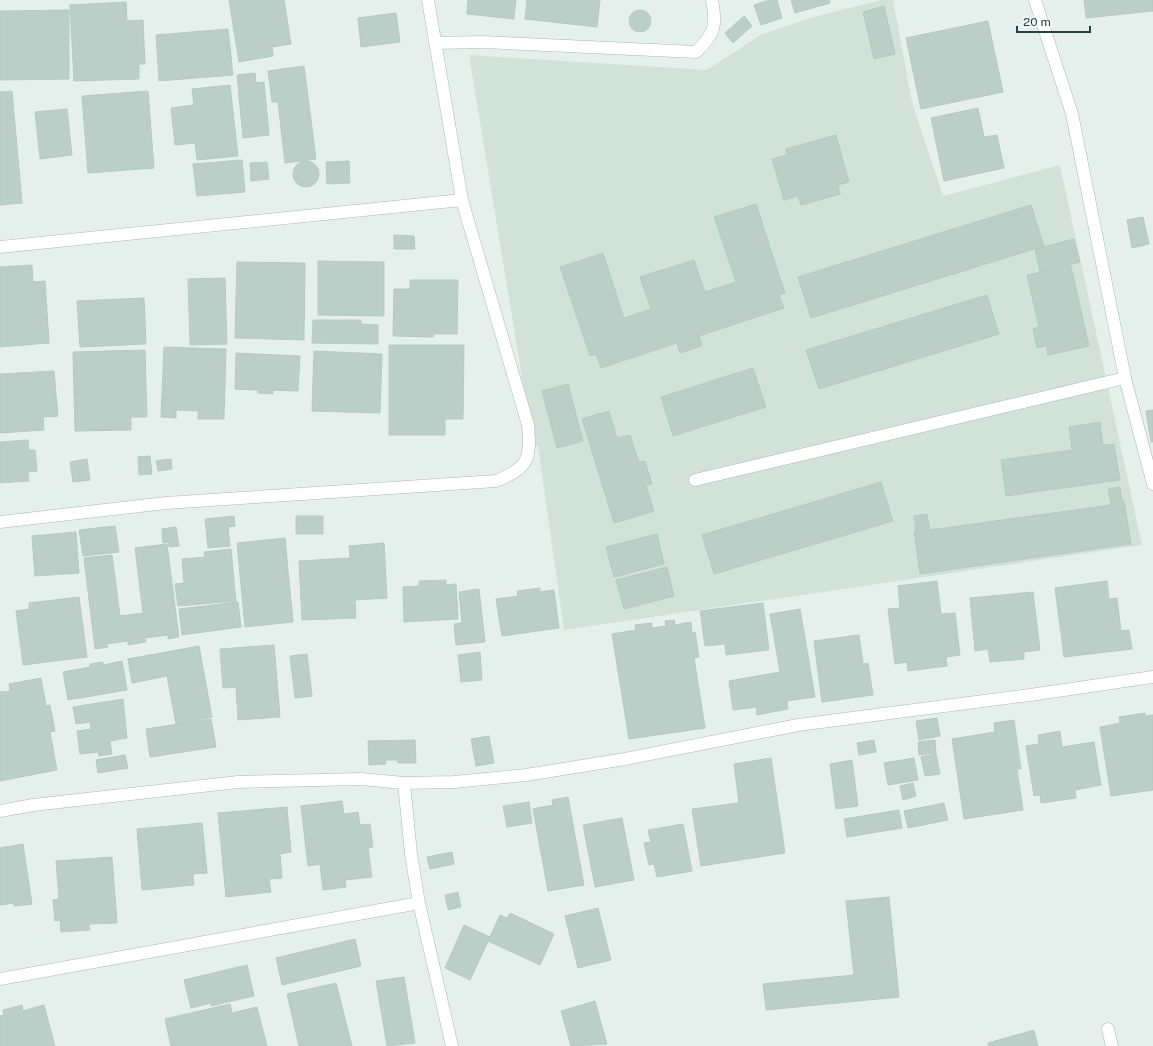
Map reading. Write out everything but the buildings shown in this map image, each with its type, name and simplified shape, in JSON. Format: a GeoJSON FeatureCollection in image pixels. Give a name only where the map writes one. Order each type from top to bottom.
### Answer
{"type":"FeatureCollection","features":[{"type":"Feature","properties":{"kind":"street"},"geometry":{"type":"LineString","coordinates":[[0,522],[166,503],[496,481],[513,474],[523,466],[529,454],[528,425],[462,200],[428,0]]}},
{"type":"Feature","properties":{"kind":"street"},"geometry":{"type":"LineString","coordinates":[[436,42],[482,42],[696,52],[710,38],[715,18],[712,0]]}},
{"type":"Feature","properties":{"kind":"street"},"geometry":{"type":"LineString","coordinates":[[1035,0],[1072,114],[1125,378],[1153,484]]}},
{"type":"Feature","properties":{"kind":"street"},"geometry":{"type":"LineString","coordinates":[[0,247],[462,200]]}},
{"type":"Feature","properties":{"kind":"street"},"geometry":{"type":"LineString","coordinates":[[695,480],[1125,378]]}},
{"type":"Feature","properties":{"kind":"street"},"geometry":{"type":"LineString","coordinates":[[0,811],[33,805],[238,782],[361,779],[404,783],[454,782],[526,775],[625,759],[798,725],[1030,695],[1153,677]]}},
{"type":"Feature","properties":{"kind":"street"},"geometry":{"type":"LineString","coordinates":[[404,783],[411,854],[419,903],[452,1046]]}},
{"type":"Feature","properties":{"kind":"street"},"geometry":{"type":"LineString","coordinates":[[0,979],[419,903]]}},
{"type":"Feature","properties":{"kind":"street"},"geometry":{"type":"LineString","coordinates":[[1108,1029],[1112,1046]]}},
{"type":"Feature","properties":{"kind":"shaded area"},"geometry":{"type":"Polygon","coordinates":[[[881,0],[893,0],[912,102],[943,196],[1060,165],[1142,545],[564,630],[538,446],[531,446],[519,359],[469,55],[707,70],[762,34],[817,16],[881,0]]]}}]}
